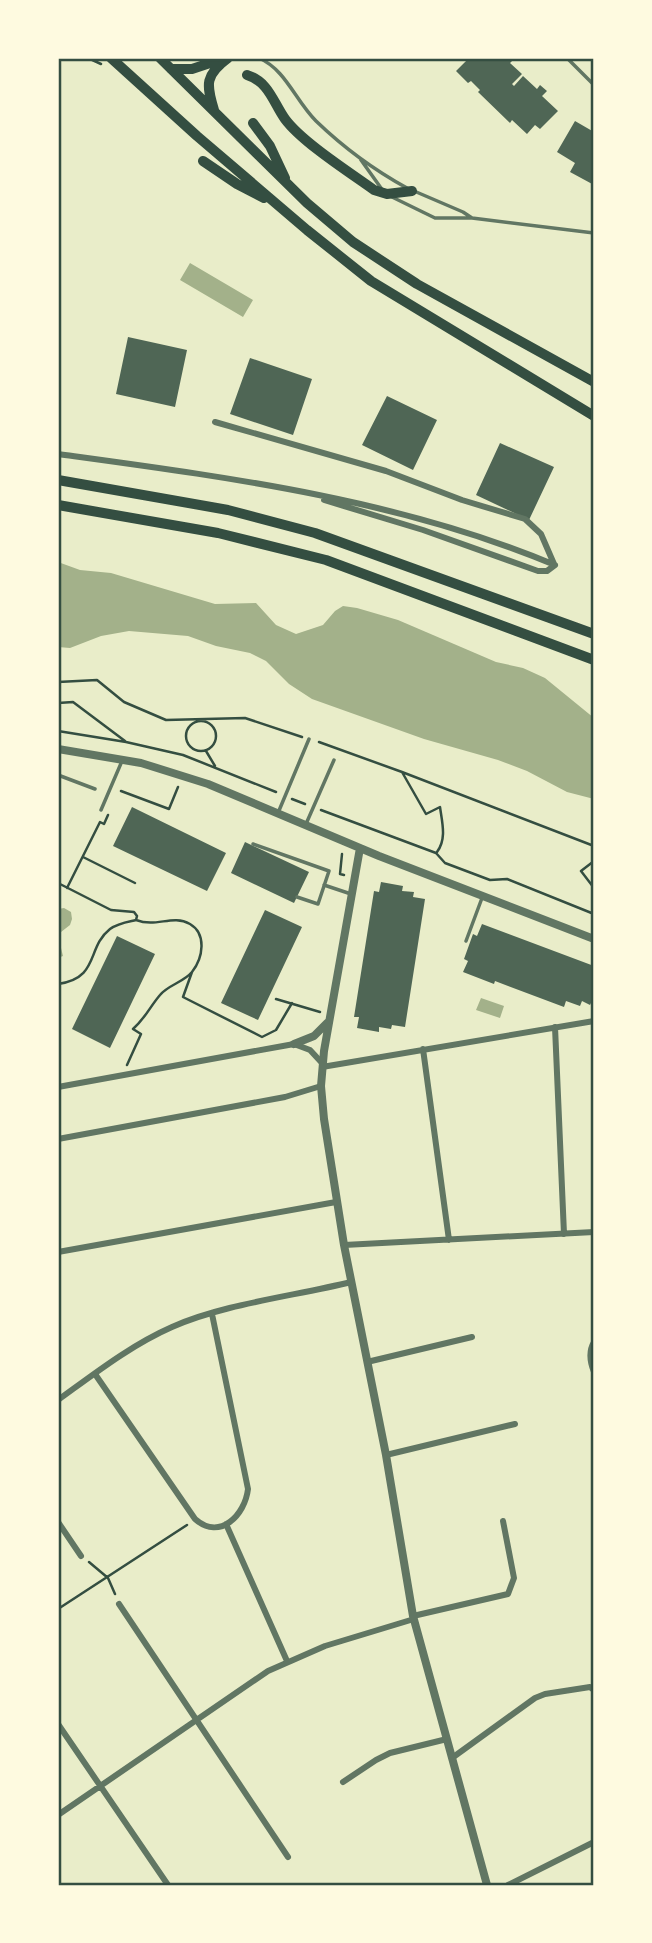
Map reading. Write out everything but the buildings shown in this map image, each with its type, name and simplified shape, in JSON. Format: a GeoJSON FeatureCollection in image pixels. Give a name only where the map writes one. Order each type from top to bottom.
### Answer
{"type":"FeatureCollection","features":[{"type":"Feature","properties":{"kind":"highway"},"geometry":{"type":"LineString","coordinates":[[58,480],[228,510],[315,533],[594,634]]}},
{"type":"Feature","properties":{"kind":"highway"},"geometry":{"type":"LineString","coordinates":[[58,505],[207,531],[326,561],[594,660]]}},
{"type":"Feature","properties":{"kind":"main road"},"geometry":{"type":"LineString","coordinates":[[111,58],[189,129],[371,281],[594,416]]}},
{"type":"Feature","properties":{"kind":"main road"},"geometry":{"type":"LineString","coordinates":[[160,58],[288,185],[326,220],[379,260],[417,284],[594,382]]}},
{"type":"Feature","properties":{"kind":"main road"},"geometry":{"type":"LineString","coordinates":[[171,69],[191,69],[227,58]]}},
{"type":"Feature","properties":{"kind":"main road"},"geometry":{"type":"LineString","coordinates":[[216,114],[208,81],[214,69],[227,58]]}},
{"type":"Feature","properties":{"kind":"main road"},"geometry":{"type":"LineString","coordinates":[[247,75],[256,78],[265,86],[285,120],[299,133],[374,190],[387,194],[412,191]]}},
{"type":"Feature","properties":{"kind":"main road"},"geometry":{"type":"LineString","coordinates":[[253,123],[270,146],[288,185]]}},
{"type":"Feature","properties":{"kind":"main road"},"geometry":{"type":"LineString","coordinates":[[203,161],[237,184],[280,206]]}},
{"type":"Feature","properties":{"kind":"street"},"geometry":{"type":"LineString","coordinates":[[215,422],[386,471],[525,519],[541,534],[555,565]]}},
{"type":"Feature","properties":{"kind":"street"},"geometry":{"type":"LineString","coordinates":[[58,454],[199,474],[377,507],[498,542],[555,565]]}},
{"type":"Feature","properties":{"kind":"street"},"geometry":{"type":"LineString","coordinates":[[299,493],[423,530],[538,571],[555,565]]}},
{"type":"Feature","properties":{"kind":"street"},"geometry":{"type":"LineString","coordinates":[[58,749],[122,759],[172,771],[594,939]]}},
{"type":"Feature","properties":{"kind":"street"},"geometry":{"type":"LineString","coordinates":[[360,848],[322,1065],[324,1119],[336,1202],[386,1455],[413,1618],[487,1885]]}},
{"type":"Feature","properties":{"kind":"street"},"geometry":{"type":"LineString","coordinates":[[58,1087],[294,1044],[314,1036],[330,1018]]}},
{"type":"Feature","properties":{"kind":"street"},"geometry":{"type":"LineString","coordinates":[[322,1065],[594,1021]]}},
{"type":"Feature","properties":{"kind":"street"},"geometry":{"type":"LineString","coordinates":[[555,1027],[564,1234]]}},
{"type":"Feature","properties":{"kind":"street"},"geometry":{"type":"LineString","coordinates":[[294,1044],[310,1050],[322,1065]]}},
{"type":"Feature","properties":{"kind":"street"},"geometry":{"type":"LineString","coordinates":[[423,1049],[449,1240]]}},
{"type":"Feature","properties":{"kind":"street"},"geometry":{"type":"LineString","coordinates":[[58,1139],[285,1097],[321,1086]]}},
{"type":"Feature","properties":{"kind":"street"},"geometry":{"type":"LineString","coordinates":[[59,1253],[336,1202]]}},
{"type":"Feature","properties":{"kind":"street"},"geometry":{"type":"LineString","coordinates":[[344,1245],[594,1233]]}},
{"type":"Feature","properties":{"kind":"street"},"geometry":{"type":"LineString","coordinates":[[58,1400],[174,1326],[212,1314],[351,1282]]}},
{"type":"Feature","properties":{"kind":"street"},"geometry":{"type":"LineString","coordinates":[[95,1374],[195,1519],[208,1527],[215,1528],[226,1524],[240,1512],[247,1489],[212,1314]]}},
{"type":"Feature","properties":{"kind":"street"},"geometry":{"type":"LineString","coordinates":[[367,1362],[472,1337]]}},
{"type":"Feature","properties":{"kind":"street"},"geometry":{"type":"LineString","coordinates":[[594,1342],[590,1363],[594,1372]]}},
{"type":"Feature","properties":{"kind":"street"},"geometry":{"type":"LineString","coordinates":[[386,1455],[515,1424]]}},
{"type":"Feature","properties":{"kind":"street"},"geometry":{"type":"LineString","coordinates":[[58,1815],[195,1720],[287,1661],[413,1618],[508,1594],[514,1578],[503,1521]]}},
{"type":"Feature","properties":{"kind":"street"},"geometry":{"type":"LineString","coordinates":[[58,1522],[81,1556]]}},
{"type":"Feature","properties":{"kind":"street"},"geometry":{"type":"LineString","coordinates":[[226,1524],[287,1661]]}},
{"type":"Feature","properties":{"kind":"street"},"geometry":{"type":"LineString","coordinates":[[119,1604],[288,1857]]}},
{"type":"Feature","properties":{"kind":"street"},"geometry":{"type":"LineString","coordinates":[[452,1758],[535,1698],[590,1687],[594,1690]]}},
{"type":"Feature","properties":{"kind":"street"},"geometry":{"type":"LineString","coordinates":[[58,1724],[168,1885]]}},
{"type":"Feature","properties":{"kind":"street"},"geometry":{"type":"LineString","coordinates":[[342,1782],[390,1753],[446,1739]]}},
{"type":"Feature","properties":{"kind":"street"},"geometry":{"type":"LineString","coordinates":[[508,1885],[594,1842]]}},
{"type":"Feature","properties":{"kind":"lane"},"geometry":{"type":"LineString","coordinates":[[259,58],[276,67],[293,94],[315,120],[360,159],[412,191],[472,218]]}},
{"type":"Feature","properties":{"kind":"lane"},"geometry":{"type":"LineString","coordinates":[[567,58],[594,85]]}},
{"type":"Feature","properties":{"kind":"lane"},"geometry":{"type":"LineString","coordinates":[[360,159],[387,194],[435,218],[472,218],[594,233]]}},
{"type":"Feature","properties":{"kind":"lane"},"geometry":{"type":"LineString","coordinates":[[278,813],[309,739]]}},
{"type":"Feature","properties":{"kind":"lane"},"geometry":{"type":"LineString","coordinates":[[100,810],[122,759]]}},
{"type":"Feature","properties":{"kind":"lane"},"geometry":{"type":"LineString","coordinates":[[306,824],[334,760]]}},
{"type":"Feature","properties":{"kind":"lane"},"geometry":{"type":"LineString","coordinates":[[58,775],[94,789]]}},
{"type":"Feature","properties":{"kind":"lane"},"geometry":{"type":"LineString","coordinates":[[253,844],[329,871],[318,904],[297,897]]}},
{"type":"Feature","properties":{"kind":"lane"},"geometry":{"type":"LineString","coordinates":[[324,886],[351,894]]}},
{"type":"Feature","properties":{"kind":"lane"},"geometry":{"type":"LineString","coordinates":[[466,941],[482,896]]}},
{"type":"Feature","properties":{"kind":"path"},"geometry":{"type":"LineString","coordinates":[[58,703],[73,702],[126,742]]}},
{"type":"Feature","properties":{"kind":"path"},"geometry":{"type":"LineString","coordinates":[[206,751],[216,741],[216,731],[210,723],[200,720],[188,729],[186,739],[191,748],[206,751],[215,766]]}},
{"type":"Feature","properties":{"kind":"path"},"geometry":{"type":"LineString","coordinates":[[58,731],[183,754],[436,853],[446,863],[490,880],[507,879],[594,914]]}},
{"type":"Feature","properties":{"kind":"path"},"geometry":{"type":"LineString","coordinates":[[402,772],[426,814],[440,807],[442,846],[436,853]]}},
{"type":"Feature","properties":{"kind":"path"},"geometry":{"type":"LineString","coordinates":[[116,801],[121,789],[169,809],[179,783]]}},
{"type":"Feature","properties":{"kind":"path"},"geometry":{"type":"LineString","coordinates":[[67,888],[100,822],[104,824],[110,813]]}},
{"type":"Feature","properties":{"kind":"path"},"geometry":{"type":"LineString","coordinates":[[83,857],[135,883]]}},
{"type":"Feature","properties":{"kind":"path"},"geometry":{"type":"LineString","coordinates":[[594,861],[581,871],[594,888]]}},
{"type":"Feature","properties":{"kind":"path"},"geometry":{"type":"LineString","coordinates":[[58,883],[111,909],[134,912],[136,920]]}},
{"type":"Feature","properties":{"kind":"path"},"geometry":{"type":"LineString","coordinates":[[58,984],[74,980],[83,973],[107,931],[120,923],[136,920],[149,925],[177,920],[191,924],[201,936],[203,946],[183,998],[262,1037],[276,1031],[292,1003]]}},
{"type":"Feature","properties":{"kind":"path"},"geometry":{"type":"LineString","coordinates":[[125,1075],[141,1034],[133,1029],[147,1016],[161,993],[192,972]]}},
{"type":"Feature","properties":{"kind":"path"},"geometry":{"type":"LineString","coordinates":[[276,999],[330,1018]]}},
{"type":"Feature","properties":{"kind":"path"},"geometry":{"type":"LineString","coordinates":[[58,1609],[195,1519]]}},
{"type":"Feature","properties":{"kind":"path"},"geometry":{"type":"LineString","coordinates":[[81,1556],[108,1578],[119,1604]]}},
{"type":"Feature","properties":{"kind":"shaded area"},"geometry":{"type":"Polygon","coordinates":[[[190,263],[253,300],[243,317],[180,280],[190,263]]]}},
{"type":"Feature","properties":{"kind":"shaded area"},"geometry":{"type":"Polygon","coordinates":[[[58,562],[80,570],[111,573],[215,604],[256,603],[276,625],[296,634],[323,625],[343,606],[357,608],[398,620],[496,662],[523,668],[545,678],[594,718],[594,799],[567,792],[527,771],[498,760],[424,739],[312,699],[289,684],[266,661],[250,653],[216,646],[188,636],[129,631],[101,636],[70,648],[58,647],[58,562]]]}},
{"type":"Feature","properties":{"kind":"shaded area"},"geometry":{"type":"Polygon","coordinates":[[[64,908],[71,912],[72,919],[70,925],[61,932],[59,940],[63,956],[58,958],[58,909],[64,908]]]}},
{"type":"Feature","properties":{"kind":"shaded area"},"geometry":{"type":"Polygon","coordinates":[[[481,998],[504,1006],[500,1018],[476,1010],[481,998]]]}}]}
